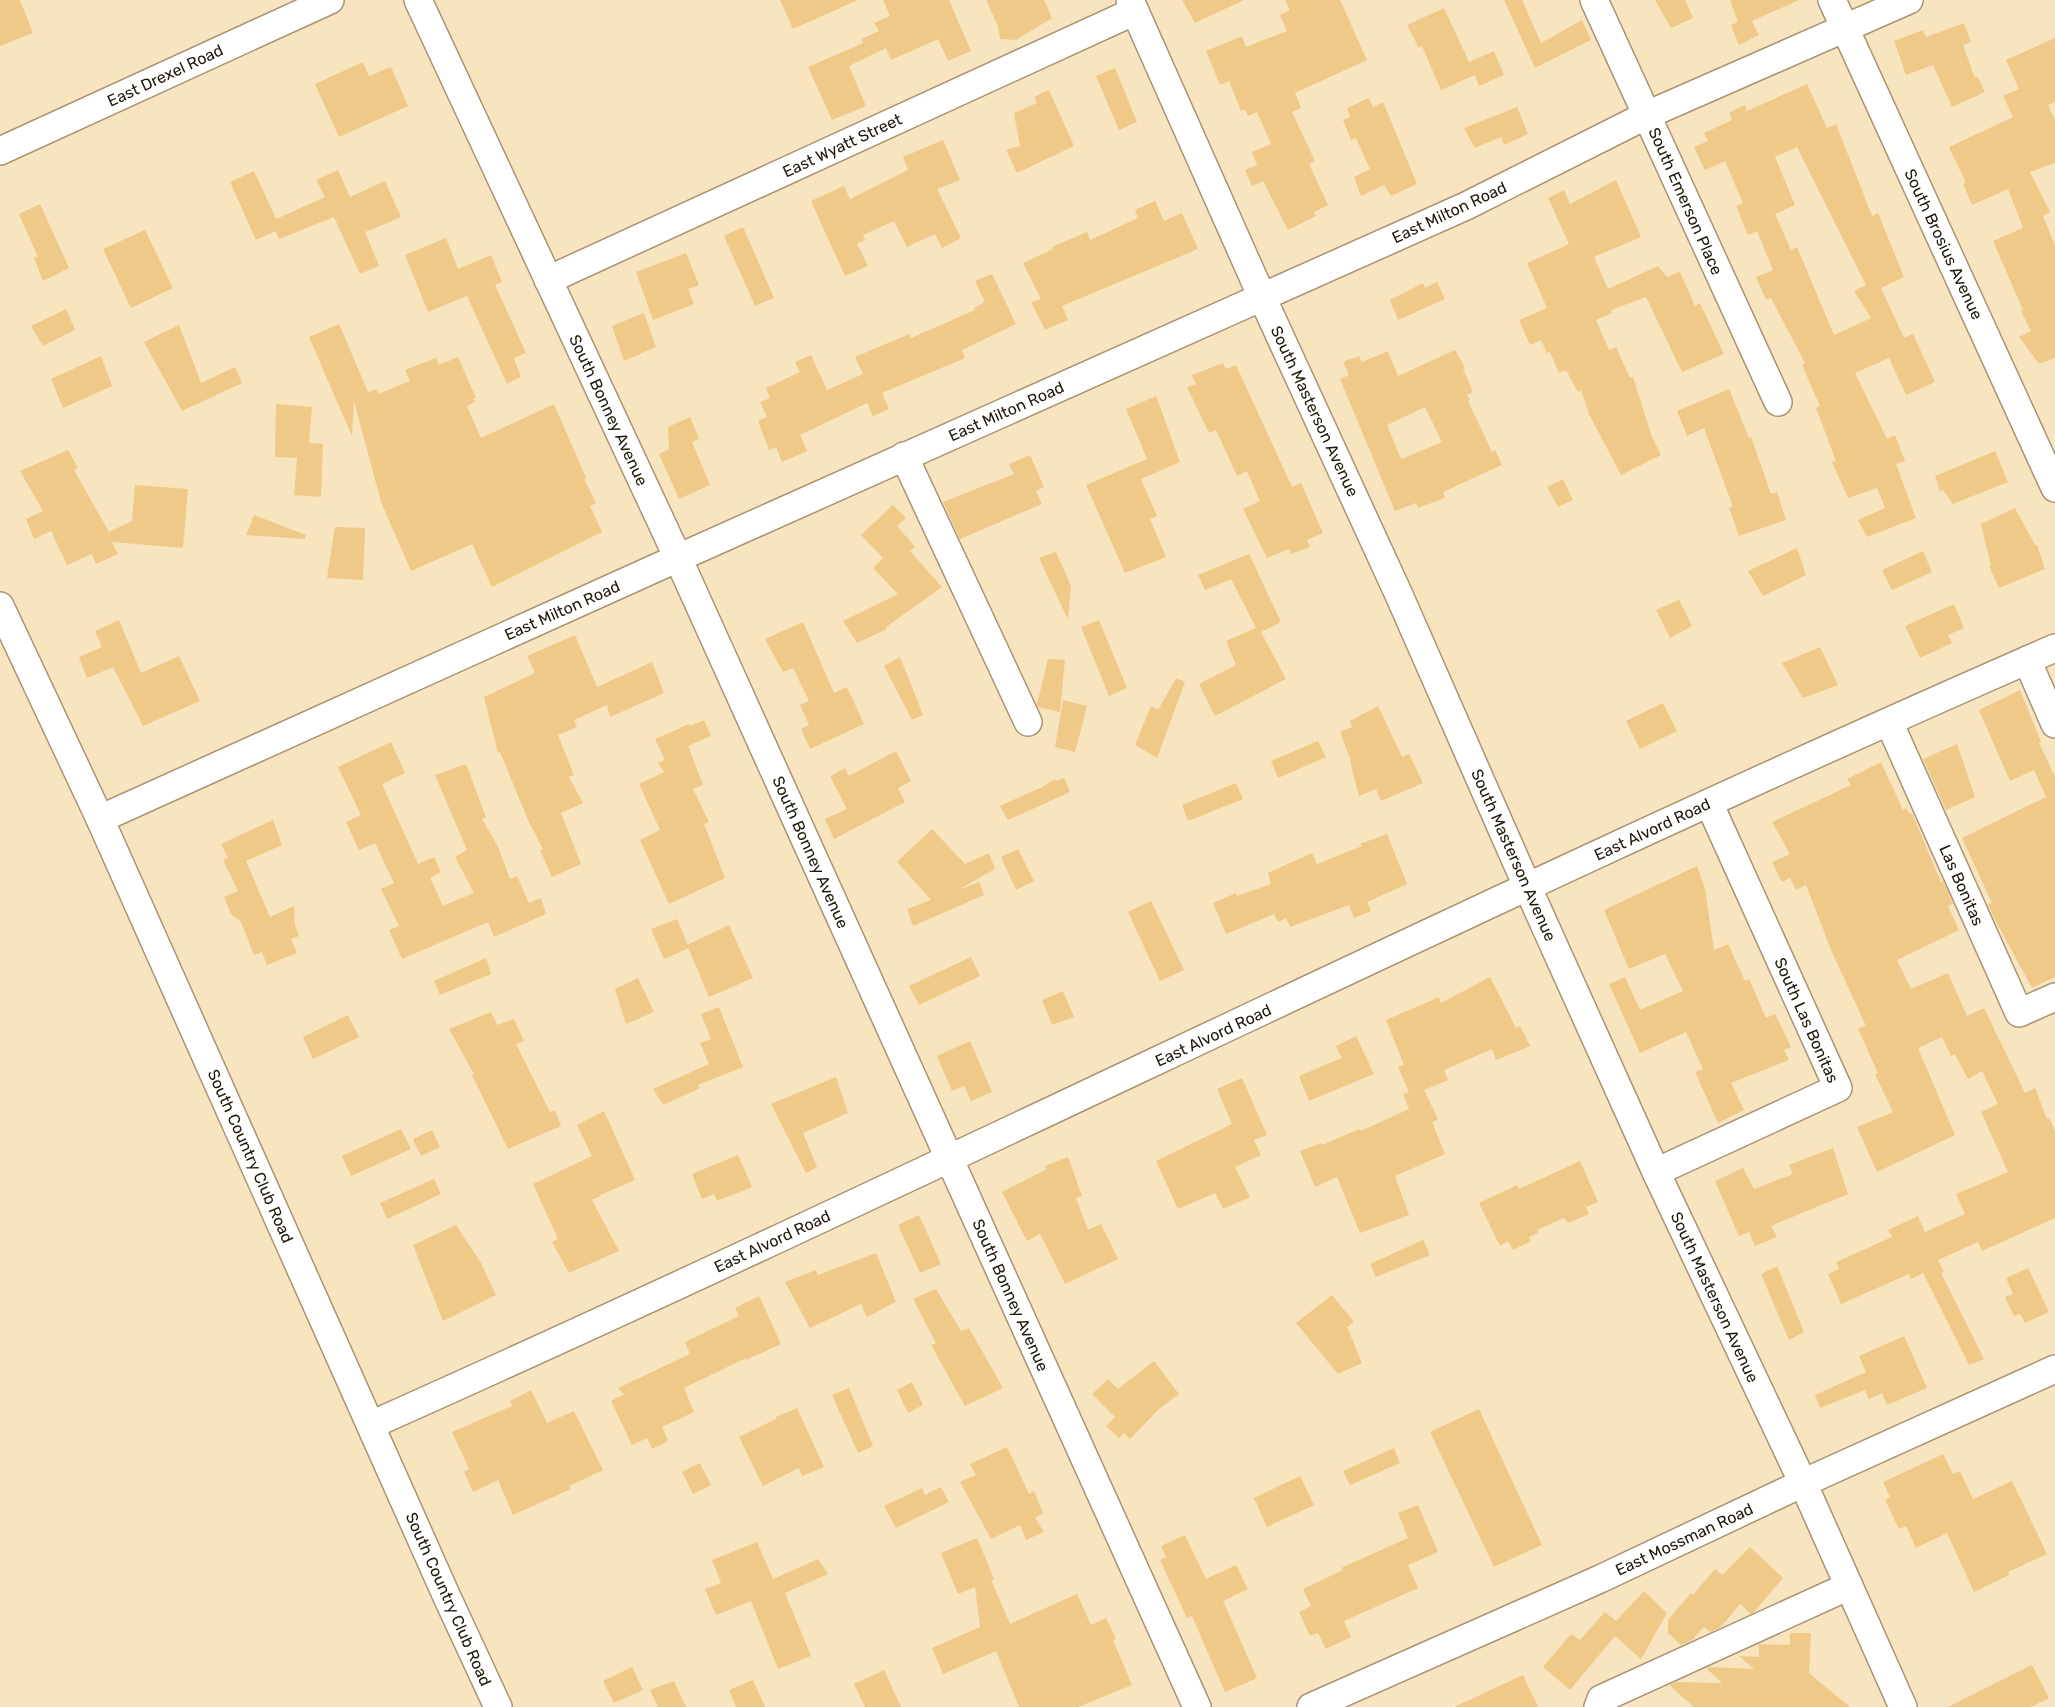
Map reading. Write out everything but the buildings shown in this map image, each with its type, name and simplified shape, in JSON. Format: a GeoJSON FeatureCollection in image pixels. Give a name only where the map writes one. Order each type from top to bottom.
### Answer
{"type":"FeatureCollection","features":[{"type":"Feature","properties":{"kind":"street","name":"East Drexel Road"},"geometry":{"type":"LineString","coordinates":[[0,151],[330,0]]}},
{"type":"Feature","properties":{"kind":"street","name":"South Bonney Avenue"},"geometry":{"type":"LineString","coordinates":[[418,0],[678,558],[1197,1707]]}},
{"type":"Feature","properties":{"kind":"street","name":"South Emerson Place"},"geometry":{"type":"LineString","coordinates":[[1594,0],[1778,402]]}},
{"type":"Feature","properties":{"kind":"street","name":"South Brosius Avenue"},"geometry":{"type":"LineString","coordinates":[[1832,0],[2055,488]]}},
{"type":"Feature","properties":{"kind":"street","name":"East Milton Road"},"geometry":{"type":"LineString","coordinates":[[100,819],[904,456],[1466,206],[1647,115],[1909,0]]}},
{"type":"Feature","properties":{"kind":"street","name":"East Wyatt Street"},"geometry":{"type":"LineString","coordinates":[[548,280],[1132,5]]}},
{"type":"Feature","properties":{"kind":"street","name":"South Masterson Avenue"},"geometry":{"type":"LineString","coordinates":[[1132,5],[1262,297],[1399,595],[1656,1172],[1803,1483],[1903,1707]]}},
{"type":"Feature","properties":{"kind":"street"},"geometry":{"type":"LineString","coordinates":[[904,456],[1028,723]]}},
{"type":"Feature","properties":{"kind":"street","name":"South Country Club Road"},"geometry":{"type":"LineString","coordinates":[[0,606],[100,819],[447,1598],[498,1707]]}},
{"type":"Feature","properties":{"kind":"street","name":"East Alvord Road"},"geometry":{"type":"LineString","coordinates":[[371,1425],[950,1160],[1527,886],[2055,648]]}},
{"type":"Feature","properties":{"kind":"street"},"geometry":{"type":"LineString","coordinates":[[2027,660],[2055,724]]}},
{"type":"Feature","properties":{"kind":"street","name":"Las Bonitas"},"geometry":{"type":"LineString","coordinates":[[1889,722],[2019,1012],[2055,997]]}},
{"type":"Feature","properties":{"kind":"street","name":"South Las Bonitas"},"geometry":{"type":"LineString","coordinates":[[1656,1172],[1838,1088],[1709,803]]}},
{"type":"Feature","properties":{"kind":"street","name":"East Mossman Road"},"geometry":{"type":"LineString","coordinates":[[1311,1707],[1600,1579],[1803,1483],[2055,1369]]}},
{"type":"Feature","properties":{"kind":"street"},"geometry":{"type":"LineString","coordinates":[[1598,1707],[1601,1699],[1849,1586]]}}]}
